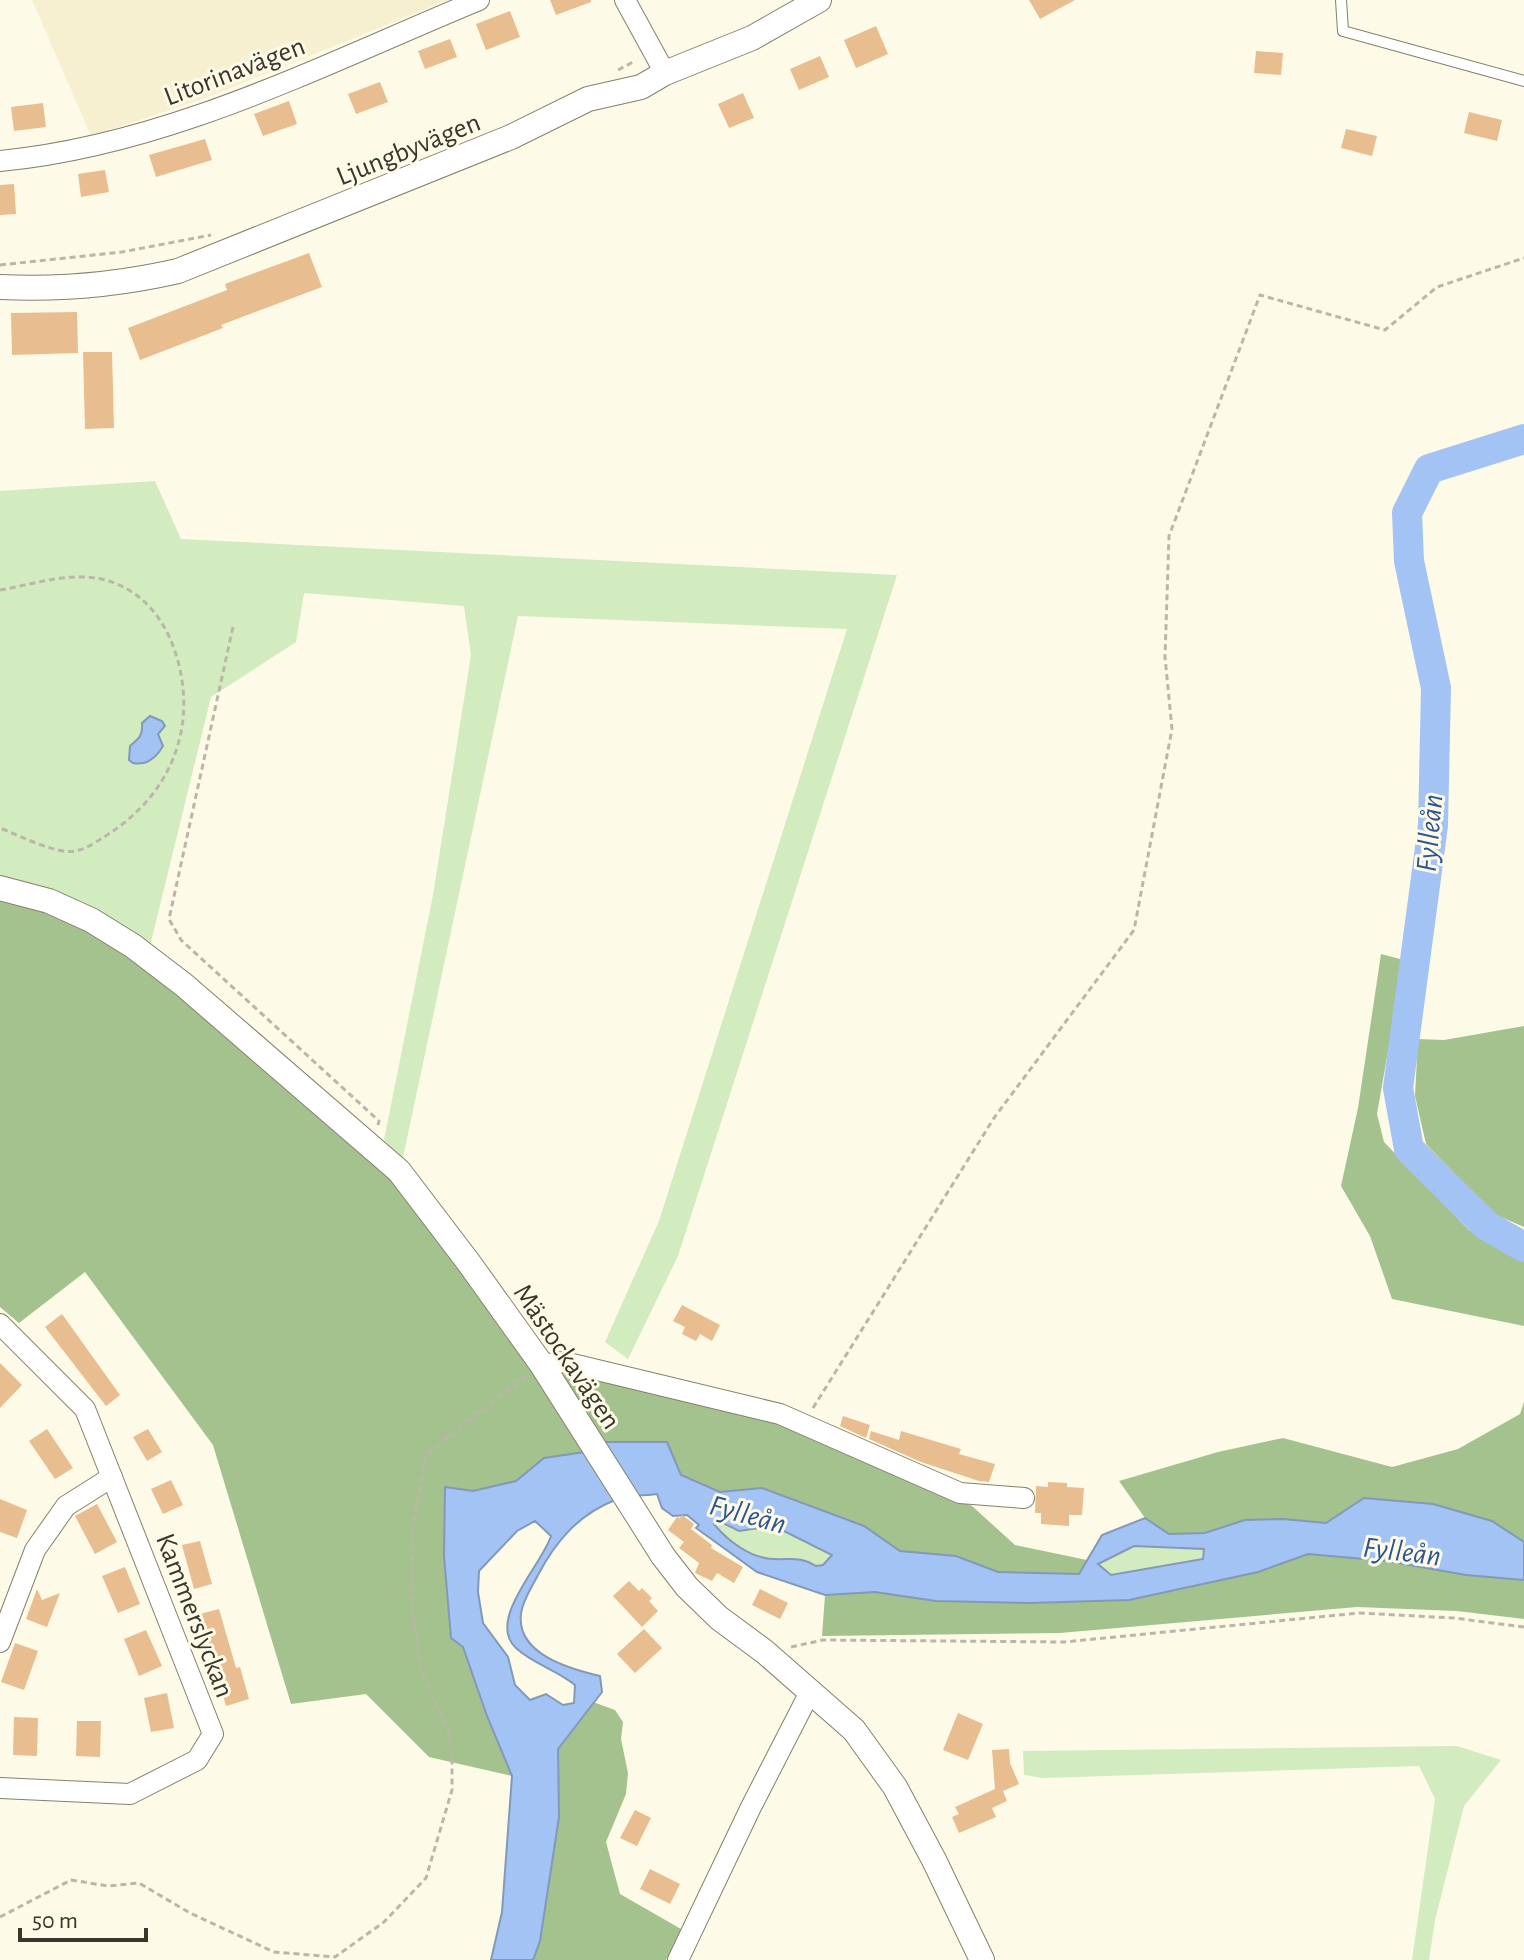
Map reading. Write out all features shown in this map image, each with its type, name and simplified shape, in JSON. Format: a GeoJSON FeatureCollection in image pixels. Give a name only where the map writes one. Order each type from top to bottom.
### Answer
{"type":"FeatureCollection","features":[{"type":"Feature","properties":{"kind":"street","name":"Litorinavägen"},"geometry":{"type":"LineString","coordinates":[[0,161],[69,151],[192,118],[479,0]]}},
{"type":"Feature","properties":{"kind":"street"},"geometry":{"type":"LineString","coordinates":[[625,0],[665,73]]}},
{"type":"Feature","properties":{"kind":"street","name":"Ljungbyvägen"},"geometry":{"type":"LineString","coordinates":[[0,287],[70,288],[125,283],[178,271],[511,137],[588,99],[641,87],[665,73],[752,38],[819,0]]}},
{"type":"Feature","properties":{"kind":"street","name":"Mästockavägen"},"geometry":{"type":"LineString","coordinates":[[0,888],[49,901],[91,920],[133,946],[184,985],[399,1171],[542,1365],[663,1556],[687,1587],[719,1618],[811,1690],[854,1730],[895,1787],[982,1960]]}},
{"type":"Feature","properties":{"kind":"street","name":"Kammerslyckan"},"geometry":{"type":"LineString","coordinates":[[0,1324],[85,1409],[213,1734],[197,1760],[130,1794],[0,1788]]}},
{"type":"Feature","properties":{"kind":"street"},"geometry":{"type":"LineString","coordinates":[[542,1365],[564,1362],[780,1414],[960,1493],[1024,1498]]}},
{"type":"Feature","properties":{"kind":"street"},"geometry":{"type":"LineString","coordinates":[[0,1642],[35,1550],[66,1506],[112,1477]]}},
{"type":"Feature","properties":{"kind":"street"},"geometry":{"type":"LineString","coordinates":[[678,1960],[811,1690]]}},
{"type":"Feature","properties":{"kind":"lane"},"geometry":{"type":"LineString","coordinates":[[1341,0],[1343,31],[1524,81]]}},
{"type":"Feature","properties":{"kind":"path"},"geometry":{"type":"LineString","coordinates":[[608,74],[634,63],[638,56],[651,50]]}},
{"type":"Feature","properties":{"kind":"path"},"geometry":{"type":"LineString","coordinates":[[0,265],[165,246],[215,234]]}},
{"type":"Feature","properties":{"kind":"path"},"geometry":{"type":"LineString","coordinates":[[802,1424],[994,1118],[1134,930],[1172,729],[1165,657],[1169,536],[1260,295],[1385,330],[1437,287],[1524,258]]}},
{"type":"Feature","properties":{"kind":"path"},"geometry":{"type":"LineString","coordinates":[[0,590],[45,580],[76,578],[108,581],[131,591],[164,622],[180,667],[185,693],[181,737],[172,762],[151,796],[125,823],[74,852],[58,850],[0,828]]}},
{"type":"Feature","properties":{"kind":"path"},"geometry":{"type":"LineString","coordinates":[[233,627],[169,919],[181,940],[379,1121],[372,1149]]}},
{"type":"Feature","properties":{"kind":"path"},"geometry":{"type":"LineString","coordinates":[[329,1960],[384,1922],[426,1878],[452,1790],[448,1729],[421,1671],[411,1602],[413,1526],[426,1454],[542,1365]]}},
{"type":"Feature","properties":{"kind":"path"},"geometry":{"type":"LineString","coordinates":[[765,1652],[823,1640],[1064,1642],[1359,1613],[1454,1618],[1524,1627]]}},
{"type":"Feature","properties":{"kind":"path"},"geometry":{"type":"LineString","coordinates":[[0,1917],[71,1880],[108,1886],[139,1883],[190,1913],[274,1952],[335,1957]]}},
{"type":"Feature","properties":{"kind":"shaded area"},"geometry":{"type":"Polygon","coordinates":[[[32,0],[448,0],[203,99],[91,136],[32,0]]]}},
{"type":"Feature","properties":{"kind":"green space"},"geometry":{"type":"Polygon","coordinates":[[[155,481],[181,539],[897,575],[678,1256],[628,1359],[605,1342],[659,1221],[847,629],[518,616],[402,1162],[384,1140],[433,895],[471,655],[464,606],[304,593],[296,642],[211,697],[150,946],[0,881],[0,491],[155,481]]]}},
{"type":"Feature","properties":{"kind":"green space"},"geometry":{"type":"Polygon","coordinates":[[[0,897],[47,910],[90,930],[178,996],[391,1179],[463,1268],[586,1452],[544,1458],[516,1481],[473,1491],[445,1487],[444,1556],[451,1637],[463,1647],[512,1776],[429,1757],[366,1694],[291,1704],[213,1445],[85,1272],[19,1323],[0,1307],[0,897]]]}},
{"type":"Feature","properties":{"kind":"green space"},"geometry":{"type":"Polygon","coordinates":[[[1381,954],[1404,960],[1377,1114],[1384,1142],[1469,1230],[1524,1260],[1524,1326],[1392,1299],[1370,1236],[1341,1186],[1358,1108],[1381,954]]]}},
{"type":"Feature","properties":{"kind":"green space"},"geometry":{"type":"Polygon","coordinates":[[[1524,1026],[1524,1227],[1494,1214],[1426,1144],[1415,1096],[1418,1039],[1444,1040],[1524,1026]]]}},
{"type":"Feature","properties":{"kind":"green space"},"geometry":{"type":"Polygon","coordinates":[[[569,1374],[777,1422],[972,1506],[1015,1545],[1087,1560],[1079,1574],[998,1572],[956,1556],[900,1551],[864,1526],[762,1488],[720,1492],[604,1442],[558,1375],[569,1374]]]}},
{"type":"Feature","properties":{"kind":"green space"},"geometry":{"type":"Polygon","coordinates":[[[1524,1402],[1524,1542],[1492,1521],[1433,1504],[1364,1498],[1326,1523],[1283,1519],[1245,1520],[1205,1533],[1169,1534],[1145,1518],[1119,1481],[1218,1452],[1283,1438],[1392,1467],[1458,1449],[1520,1414],[1524,1402]]]}},
{"type":"Feature","properties":{"kind":"green space"},"geometry":{"type":"Polygon","coordinates":[[[716,1520],[739,1531],[759,1528],[784,1531],[832,1555],[823,1565],[816,1566],[800,1560],[756,1556],[726,1536],[714,1524],[716,1520]]]}},
{"type":"Feature","properties":{"kind":"green space"},"geometry":{"type":"Polygon","coordinates":[[[1134,1546],[1204,1549],[1203,1559],[1111,1575],[1098,1563],[1134,1546]]]}},
{"type":"Feature","properties":{"kind":"green space"},"geometry":{"type":"Polygon","coordinates":[[[1308,1554],[1387,1561],[1466,1575],[1524,1580],[1524,1619],[1457,1611],[1357,1607],[1060,1633],[822,1636],[825,1595],[875,1592],[936,1601],[1212,1581],[1258,1572],[1308,1554]]]}},
{"type":"Feature","properties":{"kind":"green space"},"geometry":{"type":"Polygon","coordinates":[[[593,1702],[615,1710],[623,1722],[621,1739],[628,1773],[626,1794],[606,1842],[620,1894],[681,1929],[666,1960],[533,1960],[540,1941],[559,1817],[558,1749],[593,1702]]]}},
{"type":"Feature","properties":{"kind":"green space"},"geometry":{"type":"Polygon","coordinates":[[[1457,1746],[1501,1760],[1464,1806],[1435,1920],[1429,1960],[1412,1960],[1435,1799],[1419,1766],[1043,1778],[1024,1775],[1023,1751],[1457,1746]]]}},
{"type":"Feature","properties":{"kind":"water"},"geometry":{"type":"Polygon","coordinates":[[[150,716],[162,721],[165,726],[158,734],[163,746],[151,760],[133,763],[129,760],[130,746],[140,736],[142,723],[150,716]]]}},
{"type":"Feature","properties":{"kind":"water"},"geometry":{"type":"Polygon","coordinates":[[[604,1442],[667,1442],[681,1475],[720,1492],[762,1488],[864,1526],[900,1551],[956,1556],[998,1572],[1079,1574],[1102,1535],[1145,1518],[1169,1534],[1205,1533],[1245,1520],[1283,1519],[1326,1523],[1364,1498],[1433,1504],[1492,1521],[1524,1542],[1524,1580],[1466,1575],[1387,1561],[1308,1554],[1258,1572],[1129,1600],[1030,1603],[936,1601],[875,1592],[825,1595],[757,1572],[696,1528],[699,1525],[687,1515],[673,1516],[662,1508],[657,1494],[615,1500],[590,1513],[569,1530],[545,1563],[522,1609],[522,1628],[527,1640],[561,1664],[600,1676],[602,1692],[558,1749],[559,1817],[540,1941],[533,1960],[491,1960],[502,1912],[512,1776],[463,1647],[451,1638],[444,1556],[445,1487],[473,1491],[516,1481],[544,1458],[585,1452],[604,1442]],[[717,1520],[714,1524],[726,1536],[756,1556],[800,1560],[816,1566],[823,1565],[832,1555],[784,1531],[759,1528],[739,1531],[717,1520]],[[535,1521],[517,1531],[479,1571],[478,1592],[483,1623],[508,1657],[515,1685],[530,1700],[546,1694],[563,1705],[574,1703],[575,1685],[523,1654],[509,1636],[512,1608],[551,1536],[535,1521]],[[1134,1546],[1098,1564],[1111,1575],[1203,1559],[1204,1549],[1134,1546]]]}},
{"type":"Feature","properties":{"kind":"building"},"geometry":{"type":"Polygon","coordinates":[[[550,0],[591,0],[591,2],[556,15],[550,0]]]}},
{"type":"Feature","properties":{"kind":"building"},"geometry":{"type":"Polygon","coordinates":[[[1029,0],[1075,0],[1040,19],[1029,0]]]}},
{"type":"Feature","properties":{"kind":"building"},"geometry":{"type":"Polygon","coordinates":[[[510,11],[520,37],[486,50],[476,24],[510,11]]]}},
{"type":"Feature","properties":{"kind":"building"},"geometry":{"type":"Polygon","coordinates":[[[876,26],[888,54],[856,68],[844,40],[876,26]]]}},
{"type":"Feature","properties":{"kind":"building"},"geometry":{"type":"Polygon","coordinates":[[[450,39],[457,57],[425,69],[418,51],[450,39]]]}},
{"type":"Feature","properties":{"kind":"building"},"geometry":{"type":"Polygon","coordinates":[[[1256,51],[1283,53],[1281,75],[1254,73],[1256,51]]]}},
{"type":"Feature","properties":{"kind":"building"},"geometry":{"type":"Polygon","coordinates":[[[820,56],[829,77],[799,90],[790,69],[820,56]]]}},
{"type":"Feature","properties":{"kind":"building"},"geometry":{"type":"Polygon","coordinates":[[[380,82],[388,102],[356,114],[348,94],[380,82]]]}},
{"type":"Feature","properties":{"kind":"building"},"geometry":{"type":"Polygon","coordinates":[[[743,93],[754,118],[729,128],[718,104],[743,93]]]}},
{"type":"Feature","properties":{"kind":"building"},"geometry":{"type":"Polygon","coordinates":[[[289,101],[297,124],[263,136],[254,114],[289,101]]]}},
{"type":"Feature","properties":{"kind":"building"},"geometry":{"type":"Polygon","coordinates":[[[43,103],[46,127],[14,131],[11,107],[43,103]]]}},
{"type":"Feature","properties":{"kind":"building"},"geometry":{"type":"Polygon","coordinates":[[[1469,112],[1502,120],[1497,141],[1464,133],[1469,112]]]}},
{"type":"Feature","properties":{"kind":"building"},"geometry":{"type":"Polygon","coordinates":[[[1346,129],[1377,136],[1372,156],[1341,148],[1346,129]]]}},
{"type":"Feature","properties":{"kind":"building"},"geometry":{"type":"Polygon","coordinates":[[[205,139],[212,160],[156,177],[149,155],[205,139]]]}},
{"type":"Feature","properties":{"kind":"building"},"geometry":{"type":"Polygon","coordinates":[[[105,170],[109,192],[81,197],[78,174],[105,170]]]}},
{"type":"Feature","properties":{"kind":"building"},"geometry":{"type":"Polygon","coordinates":[[[14,184],[16,214],[0,215],[0,185],[14,184]]]}},
{"type":"Feature","properties":{"kind":"building"},"geometry":{"type":"Polygon","coordinates":[[[309,253],[322,287],[140,360],[128,328],[227,290],[225,284],[309,253]]]}},
{"type":"Feature","properties":{"kind":"building"},"geometry":{"type":"Polygon","coordinates":[[[77,312],[78,353],[12,355],[11,313],[77,312]]]}},
{"type":"Feature","properties":{"kind":"building"},"geometry":{"type":"Polygon","coordinates":[[[83,352],[112,352],[114,428],[85,429],[83,352]]]}},
{"type":"Feature","properties":{"kind":"building"},"geometry":{"type":"Polygon","coordinates":[[[682,1305],[720,1325],[712,1341],[700,1334],[696,1341],[682,1334],[685,1327],[673,1321],[682,1305]]]}},
{"type":"Feature","properties":{"kind":"building"},"geometry":{"type":"Polygon","coordinates":[[[62,1314],[120,1395],[106,1406],[45,1327],[62,1314]]]}},
{"type":"Feature","properties":{"kind":"building"},"geometry":{"type":"Polygon","coordinates":[[[0,1363],[22,1385],[0,1408],[0,1363]]]}},
{"type":"Feature","properties":{"kind":"building"},"geometry":{"type":"Polygon","coordinates":[[[843,1416],[870,1425],[866,1438],[840,1426],[843,1416]]]}},
{"type":"Feature","properties":{"kind":"building"},"geometry":{"type":"Polygon","coordinates":[[[47,1429],[73,1468],[55,1479],[29,1441],[47,1429]]]}},
{"type":"Feature","properties":{"kind":"building"},"geometry":{"type":"Polygon","coordinates":[[[148,1429],[162,1452],[147,1461],[133,1437],[148,1429]]]}},
{"type":"Feature","properties":{"kind":"building"},"geometry":{"type":"Polygon","coordinates":[[[871,1431],[899,1440],[901,1431],[961,1449],[959,1454],[995,1464],[989,1482],[921,1462],[869,1439],[871,1431]]]}},
{"type":"Feature","properties":{"kind":"building"},"geometry":{"type":"Polygon","coordinates":[[[171,1480],[183,1505],[163,1514],[151,1489],[171,1480]]]}},
{"type":"Feature","properties":{"kind":"building"},"geometry":{"type":"Polygon","coordinates":[[[1048,1482],[1084,1488],[1082,1515],[1069,1515],[1069,1526],[1041,1524],[1041,1513],[1035,1513],[1036,1486],[1048,1487],[1048,1482]]]}},
{"type":"Feature","properties":{"kind":"building"},"geometry":{"type":"Polygon","coordinates":[[[0,1499],[27,1510],[17,1538],[0,1532],[0,1499]]]}},
{"type":"Feature","properties":{"kind":"building"},"geometry":{"type":"Polygon","coordinates":[[[97,1504],[117,1542],[95,1554],[75,1516],[97,1504]]]}},
{"type":"Feature","properties":{"kind":"building"},"geometry":{"type":"Polygon","coordinates":[[[682,1515],[694,1524],[691,1529],[712,1545],[711,1548],[743,1567],[734,1583],[717,1573],[712,1581],[695,1573],[699,1563],[679,1548],[684,1542],[668,1530],[682,1515]]]}},
{"type":"Feature","properties":{"kind":"building"},"geometry":{"type":"Polygon","coordinates":[[[200,1541],[212,1584],[194,1589],[182,1545],[200,1541]]]}},
{"type":"Feature","properties":{"kind":"building"},"geometry":{"type":"Polygon","coordinates":[[[125,1567],[140,1604],[118,1613],[102,1576],[125,1567]]]}},
{"type":"Feature","properties":{"kind":"building"},"geometry":{"type":"Polygon","coordinates":[[[629,1581],[652,1598],[649,1601],[658,1611],[642,1627],[613,1596],[629,1581]]]}},
{"type":"Feature","properties":{"kind":"building"},"geometry":{"type":"Polygon","coordinates":[[[37,1589],[42,1600],[60,1593],[47,1627],[26,1619],[37,1589]]]}},
{"type":"Feature","properties":{"kind":"building"},"geometry":{"type":"Polygon","coordinates":[[[760,1589],[788,1603],[780,1619],[752,1605],[760,1589]]]}},
{"type":"Feature","properties":{"kind":"building"},"geometry":{"type":"Polygon","coordinates":[[[219,1609],[236,1668],[240,1667],[249,1699],[226,1706],[200,1614],[219,1609]]]}},
{"type":"Feature","properties":{"kind":"building"},"geometry":{"type":"Polygon","coordinates":[[[644,1629],[662,1648],[635,1673],[617,1654],[644,1629]]]}},
{"type":"Feature","properties":{"kind":"building"},"geometry":{"type":"Polygon","coordinates":[[[146,1630],[162,1666],[139,1676],[124,1639],[146,1630]]]}},
{"type":"Feature","properties":{"kind":"building"},"geometry":{"type":"Polygon","coordinates":[[[15,1643],[38,1651],[24,1690],[1,1682],[15,1643]]]}},
{"type":"Feature","properties":{"kind":"building"},"geometry":{"type":"Polygon","coordinates":[[[167,1693],[174,1728],[151,1732],[144,1698],[167,1693]]]}},
{"type":"Feature","properties":{"kind":"building"},"geometry":{"type":"Polygon","coordinates":[[[958,1713],[983,1724],[968,1760],[943,1750],[958,1713]]]}},
{"type":"Feature","properties":{"kind":"building"},"geometry":{"type":"Polygon","coordinates":[[[14,1717],[38,1718],[37,1756],[13,1755],[14,1717]]]}},
{"type":"Feature","properties":{"kind":"building"},"geometry":{"type":"Polygon","coordinates":[[[77,1721],[101,1721],[100,1757],[76,1756],[77,1721]]]}},
{"type":"Feature","properties":{"kind":"building"},"geometry":{"type":"Polygon","coordinates":[[[1009,1749],[1010,1763],[1019,1784],[1003,1791],[1007,1801],[992,1808],[996,1817],[959,1833],[952,1817],[959,1814],[955,1807],[995,1789],[992,1750],[1009,1749]]]}},
{"type":"Feature","properties":{"kind":"building"},"geometry":{"type":"Polygon","coordinates":[[[635,1810],[651,1818],[637,1846],[620,1838],[635,1810]]]}},
{"type":"Feature","properties":{"kind":"building"},"geometry":{"type":"Polygon","coordinates":[[[650,1869],[680,1884],[670,1904],[640,1889],[650,1869]]]}},
{"type":"Feature","properties":{"kind":"waterway","name":"Fylleån"},"geometry":{"type":"LineString","coordinates":[[1524,439],[1429,469],[1407,513],[1409,561],[1436,688],[1433,825],[1398,1088],[1409,1149],[1487,1226],[1524,1247]]}}]}
